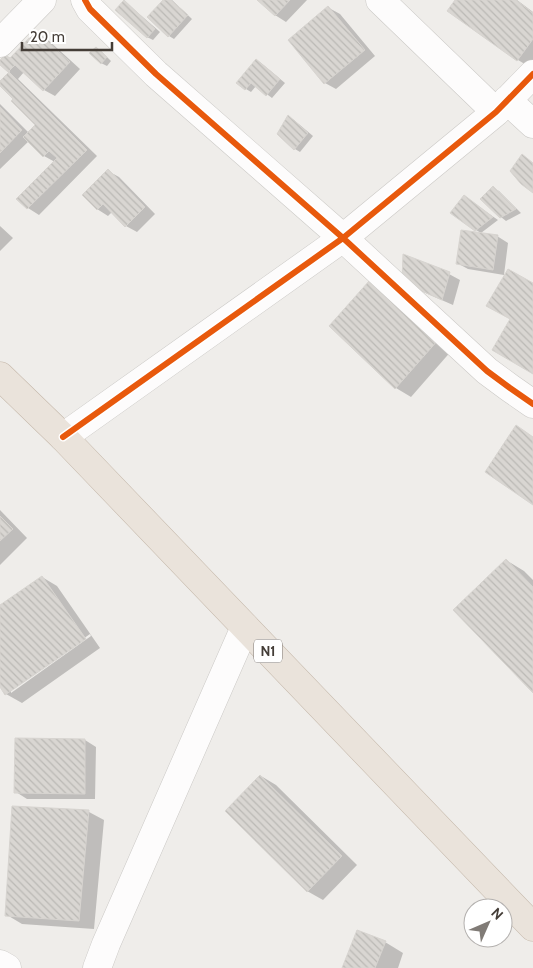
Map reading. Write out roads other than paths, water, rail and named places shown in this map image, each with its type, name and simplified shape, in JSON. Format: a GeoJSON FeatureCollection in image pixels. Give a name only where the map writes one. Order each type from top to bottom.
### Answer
{"type":"FeatureCollection","features":[{"type":"Feature","properties":{"kind":"highway","name":"N1"},"geometry":{"type":"LineString","coordinates":[[0,376],[64,437],[533,927]]}},
{"type":"Feature","properties":{"kind":"street"},"geometry":{"type":"LineString","coordinates":[[0,43],[42,0]]}},
{"type":"Feature","properties":{"kind":"street"},"geometry":{"type":"LineString","coordinates":[[85,0],[90,9],[156,74],[343,238],[487,371],[533,404]]}},
{"type":"Feature","properties":{"kind":"street"},"geometry":{"type":"LineString","coordinates":[[380,0],[501,106],[533,124]]}},
{"type":"Feature","properties":{"kind":"street"},"geometry":{"type":"LineString","coordinates":[[64,437],[343,238],[501,106],[533,74]]}},
{"type":"Feature","properties":{"kind":"street"},"geometry":{"type":"LineString","coordinates":[[97,968],[245,627]]}},
{"type":"Feature","properties":{"kind":"street"},"geometry":{"type":"LineString","coordinates":[[0,964],[7,968]]}}]}
